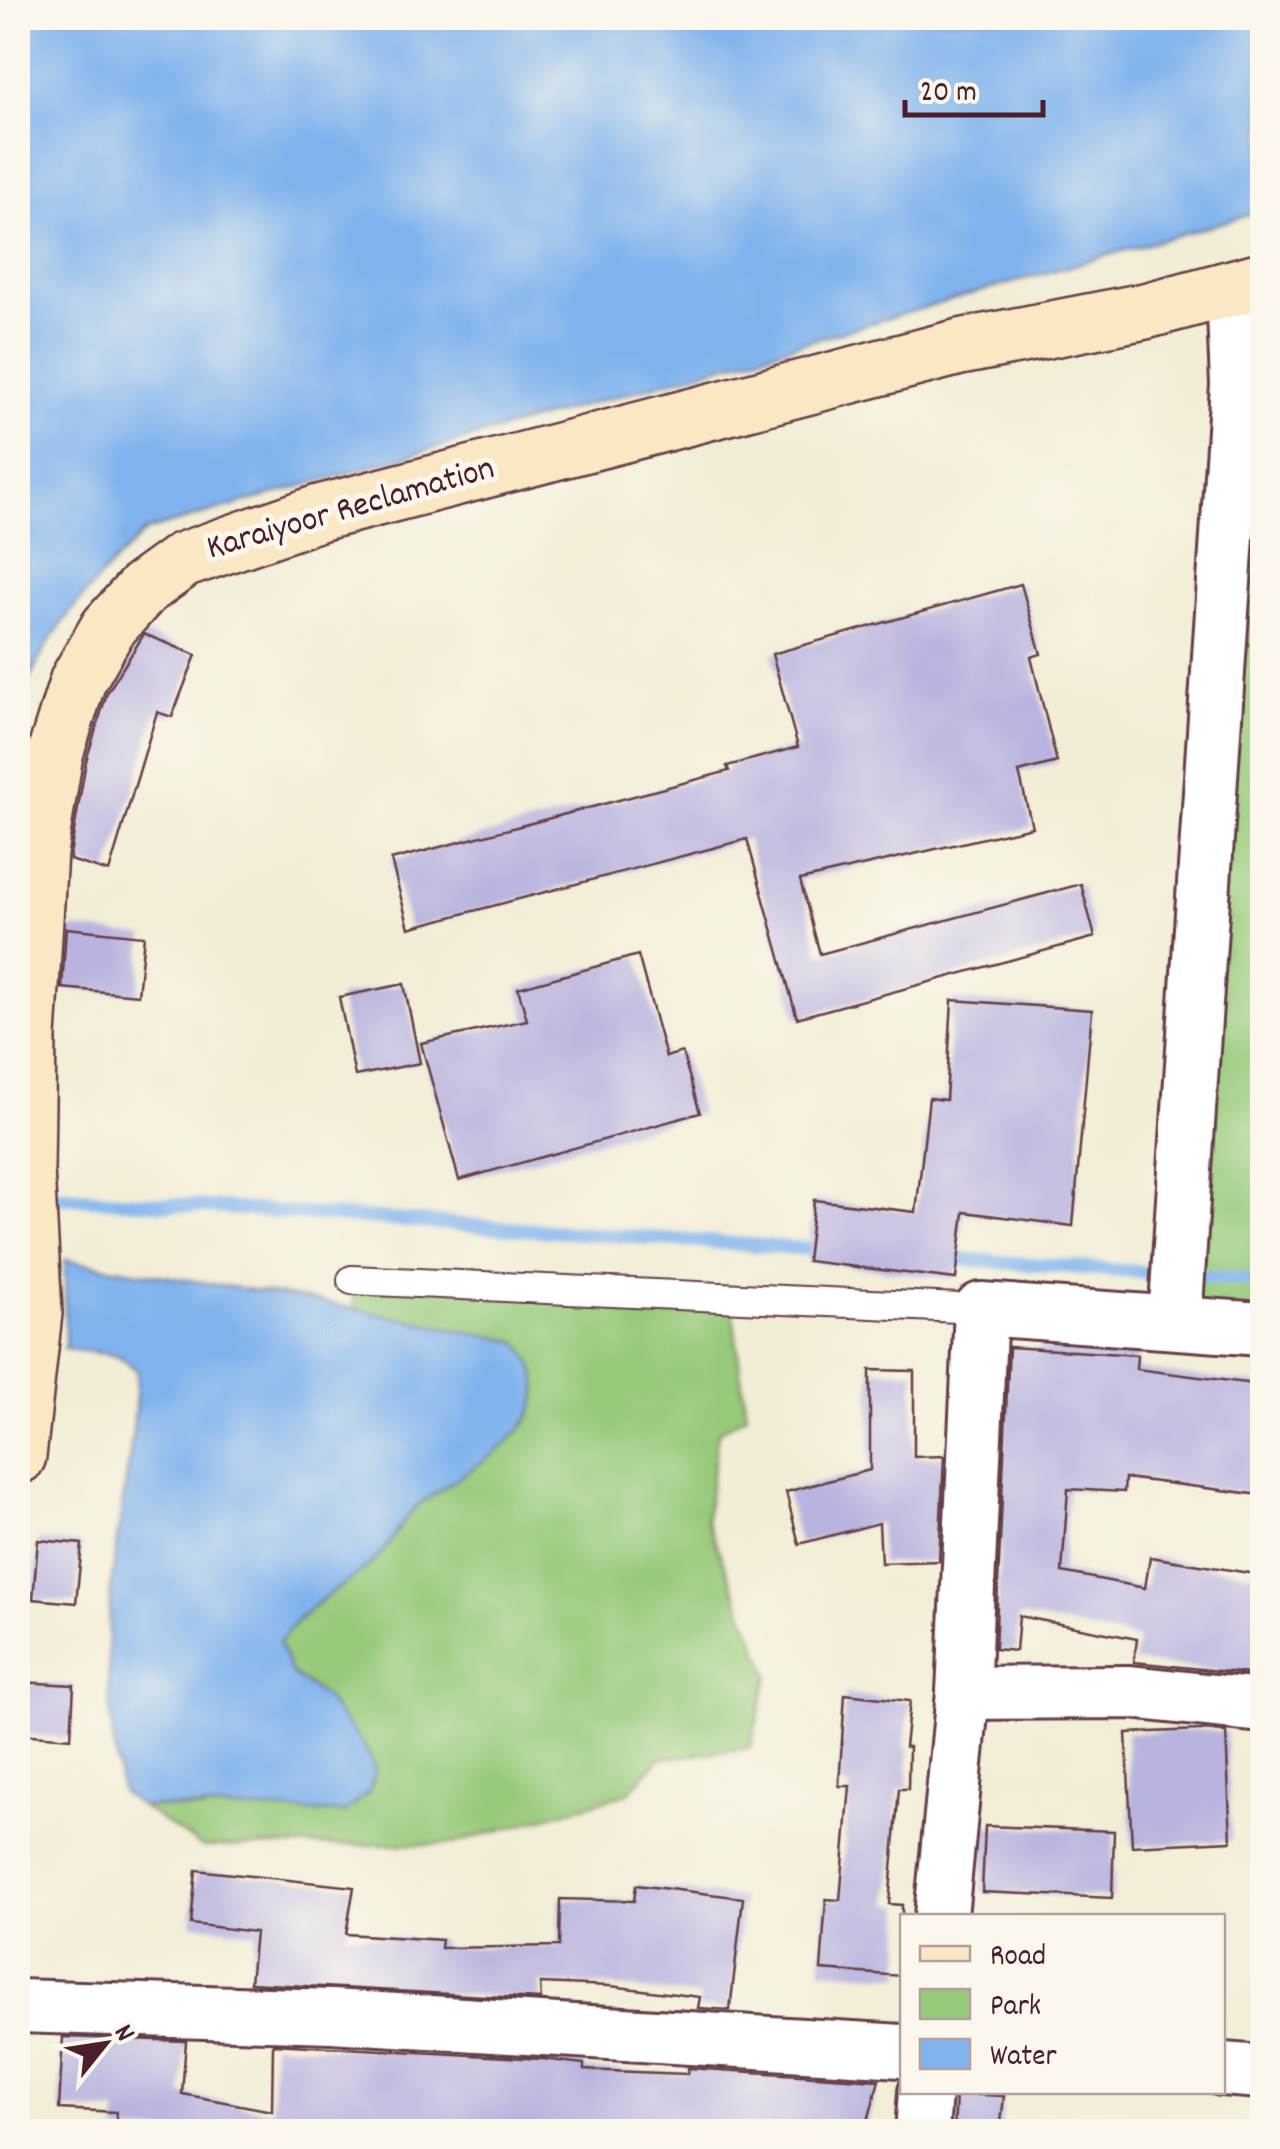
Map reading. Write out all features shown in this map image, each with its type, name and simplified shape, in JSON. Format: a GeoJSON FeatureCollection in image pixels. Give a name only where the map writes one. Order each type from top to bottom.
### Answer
{"type":"FeatureCollection","features":[{"type":"Feature","properties":{"kind":"main road","name":"Karaiyoor Reclamation"},"geometry":{"type":"LineString","coordinates":[[21,1432],[34,1312],[26,1170],[28,1037],[39,852],[56,754],[78,680],[108,628],[143,589],[183,560],[319,514],[960,347],[1146,311],[1248,284]]}},
{"type":"Feature","properties":{"kind":"street"},"geometry":{"type":"LineString","coordinates":[[1175,1321],[1236,404],[1248,284]]}},
{"type":"Feature","properties":{"kind":"street"},"geometry":{"type":"LineString","coordinates":[[941,1914],[964,1693],[981,1309],[1262,1329]]}},
{"type":"Feature","properties":{"kind":"street"},"geometry":{"type":"LineString","coordinates":[[964,1693],[1130,1692],[1262,1706]]}},
{"type":"Feature","properties":{"kind":"street"},"geometry":{"type":"LineString","coordinates":[[18,2006],[331,2016],[900,2051]]}},
{"type":"Feature","properties":{"kind":"street"},"geometry":{"type":"LineString","coordinates":[[1225,2069],[1262,2072]]}},
{"type":"Feature","properties":{"kind":"street"},"geometry":{"type":"LineString","coordinates":[[922,2132],[925,2094]]}},
{"type":"Feature","properties":{"kind":"lane"},"geometry":{"type":"LineString","coordinates":[[352,1280],[981,1309]]}},
{"type":"Feature","properties":{"kind":"green space"},"geometry":{"type":"Polygon","coordinates":[[[1262,547],[1262,1329],[1175,1321],[1227,553],[1262,547]]]}},
{"type":"Feature","properties":{"kind":"green space"},"geometry":{"type":"Polygon","coordinates":[[[352,1280],[731,1298],[746,1415],[718,1432],[706,1519],[769,1675],[750,1748],[659,1759],[628,1793],[453,1844],[202,1847],[140,1806],[205,1810],[324,1697],[291,1673],[279,1643],[300,1617],[377,1558],[414,1509],[509,1441],[527,1420],[537,1397],[535,1371],[518,1342],[355,1309],[352,1280]]]}},
{"type":"Feature","properties":{"kind":"water"},"geometry":{"type":"Polygon","coordinates":[[[18,18],[1262,18],[1262,211],[146,531],[84,596],[48,644],[24,696],[18,725],[18,18]]]}},
{"type":"Feature","properties":{"kind":"water"},"geometry":{"type":"Polygon","coordinates":[[[65,1260],[306,1299],[518,1342],[535,1371],[537,1397],[527,1420],[509,1441],[414,1509],[377,1558],[300,1617],[279,1643],[291,1673],[324,1697],[367,1750],[375,1771],[370,1791],[344,1813],[140,1806],[122,1793],[111,1722],[109,1624],[137,1370],[117,1355],[65,1349],[65,1260]]]}},
{"type":"Feature","properties":{"kind":"building"},"geometry":{"type":"Polygon","coordinates":[[[1021,584],[1041,654],[1031,657],[1057,762],[1019,772],[1032,827],[800,880],[820,954],[1081,884],[1095,937],[797,1018],[747,839],[409,928],[391,860],[729,771],[727,766],[798,747],[772,654],[1021,584]]]}},
{"type":"Feature","properties":{"kind":"building"},"geometry":{"type":"Polygon","coordinates":[[[144,634],[196,655],[172,717],[157,712],[109,872],[70,860],[70,855],[86,761],[107,693],[144,634]]]}},
{"type":"Feature","properties":{"kind":"building"},"geometry":{"type":"Polygon","coordinates":[[[66,928],[144,936],[138,995],[62,988],[66,928]]]}},
{"type":"Feature","properties":{"kind":"building"},"geometry":{"type":"Polygon","coordinates":[[[638,955],[666,1057],[682,1052],[700,1113],[459,1180],[421,1043],[527,1020],[518,988],[638,955]]]}},
{"type":"Feature","properties":{"kind":"building"},"geometry":{"type":"Polygon","coordinates":[[[404,984],[420,1063],[355,1076],[339,997],[404,984]]]}},
{"type":"Feature","properties":{"kind":"building"},"geometry":{"type":"Polygon","coordinates":[[[952,1000],[1092,1010],[1073,1226],[964,1212],[956,1279],[807,1261],[814,1200],[916,1212],[929,1098],[946,1100],[952,1000]]]}},
{"type":"Feature","properties":{"kind":"building"},"geometry":{"type":"Polygon","coordinates":[[[1009,1347],[1137,1355],[1136,1369],[1262,1385],[1262,1495],[1125,1478],[1124,1492],[1068,1489],[1062,1572],[1145,1588],[1150,1557],[1262,1575],[1258,1675],[1134,1662],[1137,1639],[1019,1616],[1016,1651],[995,1649],[1009,1347]]]}},
{"type":"Feature","properties":{"kind":"building"},"geometry":{"type":"Polygon","coordinates":[[[870,1370],[914,1371],[914,1457],[944,1456],[939,1561],[881,1563],[879,1523],[799,1544],[786,1492],[870,1470],[870,1370]]]}},
{"type":"Feature","properties":{"kind":"building"},"geometry":{"type":"Polygon","coordinates":[[[38,1540],[82,1544],[76,1603],[33,1599],[38,1540]]]}},
{"type":"Feature","properties":{"kind":"building"},"geometry":{"type":"Polygon","coordinates":[[[18,1682],[74,1685],[71,1738],[18,1734],[18,1682]]]}},
{"type":"Feature","properties":{"kind":"building"},"geometry":{"type":"Polygon","coordinates":[[[845,1694],[910,1701],[905,1747],[909,1747],[908,1789],[899,1789],[889,1904],[902,1905],[900,1976],[821,1970],[826,1899],[840,1900],[850,1786],[839,1786],[845,1694]]]}},
{"type":"Feature","properties":{"kind":"building"},"geometry":{"type":"Polygon","coordinates":[[[1226,1732],[1231,1841],[1132,1846],[1126,1733],[1226,1732]]]}},
{"type":"Feature","properties":{"kind":"building"},"geometry":{"type":"Polygon","coordinates":[[[985,1826],[1114,1831],[1112,1898],[982,1892],[985,1826]]]}},
{"type":"Feature","properties":{"kind":"building"},"geometry":{"type":"Polygon","coordinates":[[[196,1870],[354,1887],[346,1934],[442,1940],[441,1948],[559,1946],[560,1899],[634,1901],[636,1885],[743,1898],[730,2010],[698,2008],[700,1997],[610,1986],[540,1983],[541,1999],[250,1983],[255,1932],[191,1924],[196,1870]]]}},
{"type":"Feature","properties":{"kind":"building"},"geometry":{"type":"Polygon","coordinates":[[[63,2037],[186,2041],[182,2094],[272,2111],[273,2044],[542,2059],[584,2064],[584,2070],[687,2074],[688,2068],[879,2080],[865,2132],[283,2127],[283,2132],[116,2132],[116,2112],[59,2109],[63,2037]]]}},
{"type":"Feature","properties":{"kind":"building"},"geometry":{"type":"Polygon","coordinates":[[[956,2094],[1004,2096],[1000,2132],[954,2132],[956,2094]]]}},
{"type":"Feature","properties":{"kind":"waterway"},"geometry":{"type":"LineString","coordinates":[[50,1196],[823,1250]]}},
{"type":"Feature","properties":{"kind":"waterway"},"geometry":{"type":"LineString","coordinates":[[944,1258],[1167,1274]]}},
{"type":"Feature","properties":{"kind":"waterway"},"geometry":{"type":"LineString","coordinates":[[1188,1275],[1262,1281]]}}]}
